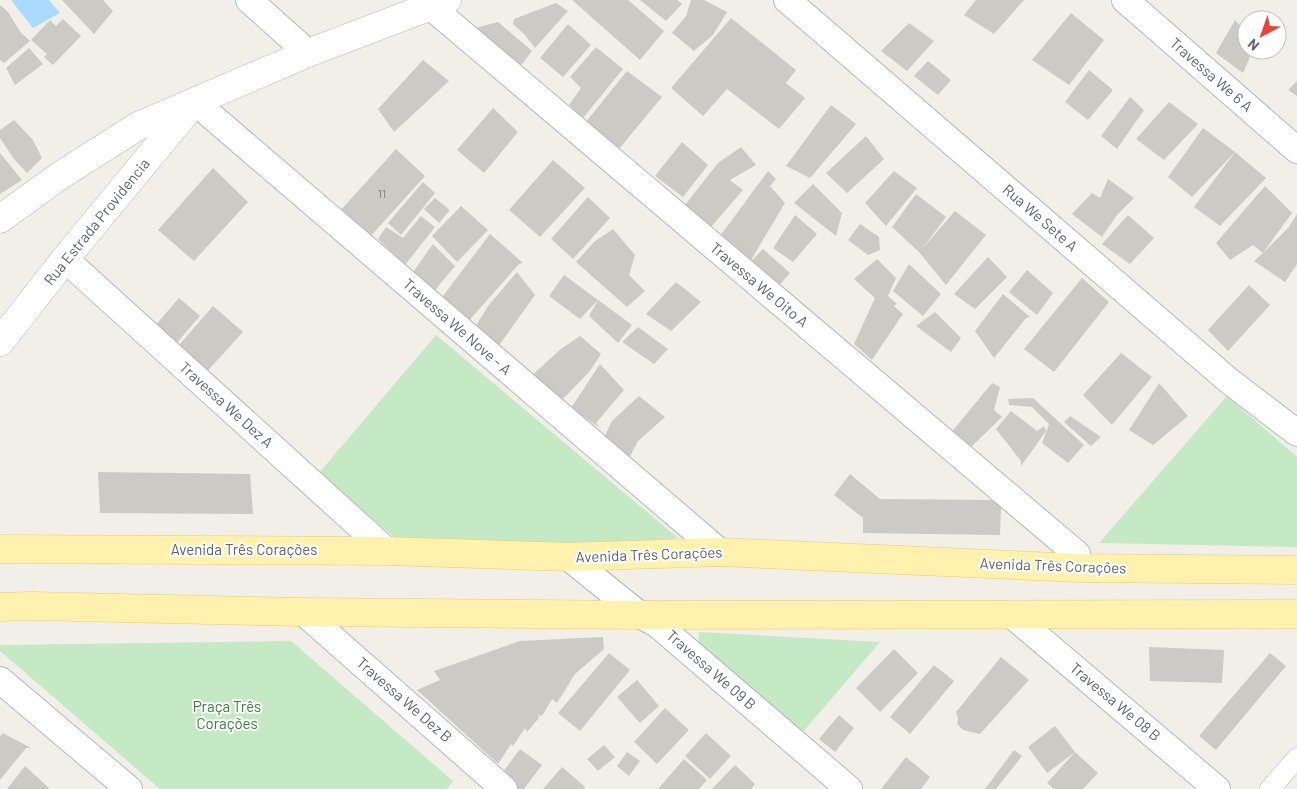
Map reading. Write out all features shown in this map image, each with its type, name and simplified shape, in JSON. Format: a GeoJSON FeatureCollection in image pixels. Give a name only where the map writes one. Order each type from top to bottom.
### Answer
{"type":"FeatureCollection","features":[{"type":"Feature","properties":{"kind":"main road","name":"Rua Estrada Providencia"},"geometry":{"type":"LineString","coordinates":[[0,220],[58,177],[130,130],[308,53],[438,3]]}},
{"type":"Feature","properties":{"kind":"main road","name":"Rua Estrada Providencia"},"geometry":{"type":"LineString","coordinates":[[0,342],[65,259],[195,102]]}},
{"type":"Feature","properties":{"kind":"main road","name":"Avenida Três Corações"},"geometry":{"type":"LineString","coordinates":[[0,549],[387,551],[568,557],[720,552],[1079,568],[1297,570]]}},
{"type":"Feature","properties":{"kind":"main road"},"geometry":{"type":"LineString","coordinates":[[0,607],[640,615],[1013,616],[1297,614]]}},
{"type":"Feature","properties":{"kind":"street"},"geometry":{"type":"LineString","coordinates":[[249,0],[308,53]]}},
{"type":"Feature","properties":{"kind":"street","name":"Rua We Sete A"},"geometry":{"type":"LineString","coordinates":[[786,0],[1228,380],[1297,433]]}},
{"type":"Feature","properties":{"kind":"street","name":"Travessa We 6 A"},"geometry":{"type":"LineString","coordinates":[[1125,0],[1297,150]]}},
{"type":"Feature","properties":{"kind":"street","name":"Travessa We Oito A"},"geometry":{"type":"LineString","coordinates":[[438,3],[1077,554],[1079,568]]}},
{"type":"Feature","properties":{"kind":"street","name":"Travessa We Nove - A"},"geometry":{"type":"LineString","coordinates":[[195,102],[720,552]]}},
{"type":"Feature","properties":{"kind":"street","name":"Travessa We Dez A"},"geometry":{"type":"LineString","coordinates":[[65,259],[387,551]]}},
{"type":"Feature","properties":{"kind":"street","name":"Travessa We 09 B"},"geometry":{"type":"LineString","coordinates":[[568,557],[640,615],[658,625],[849,789]]}},
{"type":"Feature","properties":{"kind":"street","name":"Travessa We Dez B"},"geometry":{"type":"LineString","coordinates":[[303,612],[504,789]]}},
{"type":"Feature","properties":{"kind":"street","name":"Travessa We 08 B"},"geometry":{"type":"LineString","coordinates":[[1013,616],[1217,789]]}},
{"type":"Feature","properties":{"kind":"street"},"geometry":{"type":"LineString","coordinates":[[0,680],[129,789]]}},
{"type":"Feature","properties":{"kind":"street"},"geometry":{"type":"LineString","coordinates":[[1270,789],[1297,758]]}},
{"type":"Feature","properties":{"kind":"green space"},"geometry":{"type":"Polygon","coordinates":[[[436,335],[678,538],[566,546],[403,545],[319,473],[436,335]]]}},
{"type":"Feature","properties":{"kind":"green space"},"geometry":{"type":"Polygon","coordinates":[[[1227,396],[1297,457],[1297,547],[1099,543],[1227,396]]]}},
{"type":"Feature","properties":{"kind":"green space"},"geometry":{"type":"Polygon","coordinates":[[[699,632],[880,642],[802,733],[698,648],[699,632]]]}},
{"type":"Feature","properties":{"kind":"green space","name":"Praça Três Corações"},"geometry":{"type":"Polygon","coordinates":[[[291,641],[453,781],[447,789],[160,789],[0,651],[0,645],[291,641]]]}},
{"type":"Feature","properties":{"kind":"water"},"geometry":{"type":"Polygon","coordinates":[[[11,0],[49,0],[60,13],[33,28],[11,0]]]}},
{"type":"Feature","properties":{"kind":"building"},"geometry":{"type":"Polygon","coordinates":[[[62,0],[103,0],[113,11],[94,34],[62,0]]]}},
{"type":"Feature","properties":{"kind":"building"},"geometry":{"type":"Polygon","coordinates":[[[572,0],[628,0],[664,31],[640,60],[572,0]]]}},
{"type":"Feature","properties":{"kind":"building"},"geometry":{"type":"Polygon","coordinates":[[[640,0],[677,0],[682,4],[666,21],[640,0]]]}},
{"type":"Feature","properties":{"kind":"building"},"geometry":{"type":"Polygon","coordinates":[[[691,0],[704,0],[727,12],[713,35],[694,51],[672,33],[686,16],[691,0]]]}},
{"type":"Feature","properties":{"kind":"building"},"geometry":{"type":"Polygon","coordinates":[[[976,0],[1024,0],[994,34],[964,15],[976,0]]]}},
{"type":"Feature","properties":{"kind":"building"},"geometry":{"type":"Polygon","coordinates":[[[556,3],[568,11],[535,48],[513,24],[514,19],[556,3]]]}},
{"type":"Feature","properties":{"kind":"building"},"geometry":{"type":"Polygon","coordinates":[[[0,5],[8,12],[21,33],[30,41],[4,63],[0,60],[0,5]]]}},
{"type":"Feature","properties":{"kind":"building"},"geometry":{"type":"Polygon","coordinates":[[[1071,13],[1104,40],[1069,85],[1032,60],[1071,13]]]}},
{"type":"Feature","properties":{"kind":"building"},"geometry":{"type":"Polygon","coordinates":[[[731,18],[796,70],[786,83],[805,98],[779,129],[727,89],[703,116],[671,88],[731,18]]]}},
{"type":"Feature","properties":{"kind":"building"},"geometry":{"type":"Polygon","coordinates":[[[63,19],[81,36],[53,65],[44,57],[47,54],[31,40],[50,20],[56,26],[63,19]]]}},
{"type":"Feature","properties":{"kind":"building"},"geometry":{"type":"Polygon","coordinates":[[[1235,20],[1237,22],[1237,60],[1249,60],[1243,73],[1216,53],[1235,20]]]}},
{"type":"Feature","properties":{"kind":"building"},"geometry":{"type":"Polygon","coordinates":[[[498,22],[532,51],[519,68],[472,29],[498,22]]]}},
{"type":"Feature","properties":{"kind":"building"},"geometry":{"type":"Polygon","coordinates":[[[909,23],[934,41],[907,71],[881,51],[909,23]]]}},
{"type":"Feature","properties":{"kind":"building"},"geometry":{"type":"Polygon","coordinates":[[[568,24],[591,45],[563,77],[540,58],[568,24]]]}},
{"type":"Feature","properties":{"kind":"building"},"geometry":{"type":"Polygon","coordinates":[[[596,47],[623,69],[583,118],[569,105],[581,88],[570,77],[596,47]]]}},
{"type":"Feature","properties":{"kind":"building"},"geometry":{"type":"Polygon","coordinates":[[[29,48],[43,64],[15,85],[6,68],[29,48]]]}},
{"type":"Feature","properties":{"kind":"building"},"geometry":{"type":"Polygon","coordinates":[[[423,60],[449,81],[394,132],[378,109],[423,60]]]}},
{"type":"Feature","properties":{"kind":"building"},"geometry":{"type":"Polygon","coordinates":[[[928,61],[951,80],[938,95],[914,76],[928,61]]]}},
{"type":"Feature","properties":{"kind":"building"},"geometry":{"type":"Polygon","coordinates":[[[1089,70],[1113,90],[1088,120],[1065,102],[1089,70]]]}},
{"type":"Feature","properties":{"kind":"building"},"geometry":{"type":"Polygon","coordinates":[[[627,71],[662,97],[618,150],[585,123],[627,71]]]}},
{"type":"Feature","properties":{"kind":"building"},"geometry":{"type":"Polygon","coordinates":[[[1297,81],[1297,96],[1288,90],[1297,81]]]}},
{"type":"Feature","properties":{"kind":"building"},"geometry":{"type":"Polygon","coordinates":[[[1130,97],[1144,110],[1117,149],[1101,136],[1130,97]]]}},
{"type":"Feature","properties":{"kind":"building"},"geometry":{"type":"Polygon","coordinates":[[[1169,102],[1198,124],[1164,160],[1136,139],[1169,102]]]}},
{"type":"Feature","properties":{"kind":"building"},"geometry":{"type":"Polygon","coordinates":[[[831,105],[856,124],[810,178],[786,166],[831,105]]]}},
{"type":"Feature","properties":{"kind":"building"},"geometry":{"type":"Polygon","coordinates":[[[493,108],[518,132],[484,173],[457,150],[493,108]]]}},
{"type":"Feature","properties":{"kind":"building"},"geometry":{"type":"Polygon","coordinates":[[[14,120],[33,140],[42,158],[27,173],[14,159],[0,138],[0,130],[14,120]]]}},
{"type":"Feature","properties":{"kind":"building"},"geometry":{"type":"Polygon","coordinates":[[[1203,128],[1235,152],[1192,197],[1168,177],[1203,128]]]}},
{"type":"Feature","properties":{"kind":"building"},"geometry":{"type":"Polygon","coordinates":[[[866,136],[884,159],[847,193],[826,173],[866,136]]]}},
{"type":"Feature","properties":{"kind":"building"},"geometry":{"type":"Polygon","coordinates":[[[682,142],[708,165],[683,197],[655,176],[682,142]]]}},
{"type":"Feature","properties":{"kind":"building"},"geometry":{"type":"Polygon","coordinates":[[[741,147],[756,165],[730,180],[743,190],[711,227],[685,205],[718,163],[741,147]]]}},
{"type":"Feature","properties":{"kind":"building"},"geometry":{"type":"Polygon","coordinates":[[[396,149],[425,176],[369,238],[340,211],[396,149]]]}},
{"type":"Feature","properties":{"kind":"building"},"geometry":{"type":"Polygon","coordinates":[[[1235,152],[1266,178],[1220,226],[1194,207],[1235,152]]]}},
{"type":"Feature","properties":{"kind":"building"},"geometry":{"type":"Polygon","coordinates":[[[0,153],[22,180],[0,194],[0,153]]]}},
{"type":"Feature","properties":{"kind":"building"},"geometry":{"type":"Polygon","coordinates":[[[553,160],[585,188],[540,237],[509,210],[553,160]]]}},
{"type":"Feature","properties":{"kind":"building"},"geometry":{"type":"Polygon","coordinates":[[[213,168],[248,202],[194,261],[158,230],[213,168]]]}},
{"type":"Feature","properties":{"kind":"building"},"geometry":{"type":"Polygon","coordinates":[[[768,171],[776,179],[770,186],[785,203],[751,260],[720,236],[768,171]]]}},
{"type":"Feature","properties":{"kind":"building"},"geometry":{"type":"Polygon","coordinates":[[[894,171],[917,188],[886,226],[865,203],[894,171]]]}},
{"type":"Feature","properties":{"kind":"building"},"geometry":{"type":"Polygon","coordinates":[[[1108,179],[1134,198],[1117,215],[1102,237],[1072,214],[1092,193],[1100,198],[1108,179]]]}},
{"type":"Feature","properties":{"kind":"building"},"geometry":{"type":"Polygon","coordinates":[[[423,182],[435,193],[401,235],[388,223],[423,182]]]}},
{"type":"Feature","properties":{"kind":"building"},"geometry":{"type":"Polygon","coordinates":[[[813,184],[842,213],[836,236],[794,203],[813,184]]]}},
{"type":"Feature","properties":{"kind":"building"},"geometry":{"type":"Polygon","coordinates":[[[1265,186],[1292,213],[1263,253],[1253,245],[1230,260],[1216,243],[1265,186]]]}},
{"type":"Feature","properties":{"kind":"building"},"geometry":{"type":"Polygon","coordinates":[[[916,194],[946,217],[922,249],[955,211],[986,235],[946,285],[919,252],[892,227],[916,194]]]}},
{"type":"Feature","properties":{"kind":"building"},"geometry":{"type":"Polygon","coordinates":[[[588,197],[610,218],[573,259],[551,239],[588,197]]]}},
{"type":"Feature","properties":{"kind":"building"},"geometry":{"type":"Polygon","coordinates":[[[435,198],[450,210],[439,223],[424,209],[435,198]]]}},
{"type":"Feature","properties":{"kind":"building"},"geometry":{"type":"Polygon","coordinates":[[[461,206],[488,230],[457,262],[432,236],[461,206]]]}},
{"type":"Feature","properties":{"kind":"building"},"geometry":{"type":"Polygon","coordinates":[[[1297,214],[1297,264],[1285,282],[1254,261],[1289,227],[1297,214]]]}},
{"type":"Feature","properties":{"kind":"building"},"geometry":{"type":"Polygon","coordinates":[[[795,215],[817,234],[793,262],[773,248],[795,215]]]}},
{"type":"Feature","properties":{"kind":"building"},"geometry":{"type":"Polygon","coordinates":[[[1128,215],[1154,238],[1130,264],[1102,244],[1128,215]]]}},
{"type":"Feature","properties":{"kind":"building"},"geometry":{"type":"Polygon","coordinates":[[[421,216],[435,227],[405,265],[378,239],[386,227],[403,238],[421,216]]]}},
{"type":"Feature","properties":{"kind":"building"},"geometry":{"type":"Polygon","coordinates":[[[860,224],[879,237],[880,250],[868,255],[848,240],[860,224]]]}},
{"type":"Feature","properties":{"kind":"building"},"geometry":{"type":"Polygon","coordinates":[[[613,229],[635,255],[629,275],[645,291],[627,307],[576,262],[594,242],[613,229]]]}},
{"type":"Feature","properties":{"kind":"building"},"geometry":{"type":"Polygon","coordinates":[[[490,234],[523,263],[519,264],[466,324],[440,300],[490,234]]]}},
{"type":"Feature","properties":{"kind":"building"},"geometry":{"type":"Polygon","coordinates":[[[433,244],[455,266],[432,294],[411,275],[433,244]]]}},
{"type":"Feature","properties":{"kind":"building"},"geometry":{"type":"Polygon","coordinates":[[[763,249],[790,273],[777,288],[749,263],[763,249]]]}},
{"type":"Feature","properties":{"kind":"building"},"geometry":{"type":"Polygon","coordinates":[[[988,257],[1007,277],[975,309],[954,294],[988,257]]]}},
{"type":"Feature","properties":{"kind":"building"},"geometry":{"type":"Polygon","coordinates":[[[877,259],[896,278],[888,296],[897,304],[894,306],[903,314],[872,360],[854,344],[875,298],[854,279],[877,259]]]}},
{"type":"Feature","properties":{"kind":"building"},"geometry":{"type":"Polygon","coordinates":[[[909,264],[941,294],[923,316],[893,291],[909,264]]]}},
{"type":"Feature","properties":{"kind":"building"},"geometry":{"type":"Polygon","coordinates":[[[1027,270],[1053,293],[1037,315],[1009,292],[1027,270]]]}},
{"type":"Feature","properties":{"kind":"building"},"geometry":{"type":"Polygon","coordinates":[[[517,272],[535,295],[495,351],[472,332],[488,306],[517,272]]]}},
{"type":"Feature","properties":{"kind":"building"},"geometry":{"type":"Polygon","coordinates":[[[564,275],[598,300],[580,319],[549,296],[564,275]]]}},
{"type":"Feature","properties":{"kind":"building"},"geometry":{"type":"Polygon","coordinates":[[[1082,278],[1109,302],[1054,372],[1024,349],[1082,278]]]}},
{"type":"Feature","properties":{"kind":"building"},"geometry":{"type":"Polygon","coordinates":[[[676,282],[701,302],[671,331],[646,314],[676,282]]]}},
{"type":"Feature","properties":{"kind":"building"},"geometry":{"type":"Polygon","coordinates":[[[1249,285],[1270,305],[1228,351],[1208,330],[1249,285]]]}},
{"type":"Feature","properties":{"kind":"building"},"geometry":{"type":"Polygon","coordinates":[[[1003,294],[1030,317],[1026,318],[994,358],[975,331],[1003,294]]]}},
{"type":"Feature","properties":{"kind":"building"},"geometry":{"type":"Polygon","coordinates":[[[179,298],[200,316],[169,352],[148,334],[179,298]]]}},
{"type":"Feature","properties":{"kind":"building"},"geometry":{"type":"Polygon","coordinates":[[[598,300],[632,325],[618,343],[589,316],[598,300]]]}},
{"type":"Feature","properties":{"kind":"building"},"geometry":{"type":"Polygon","coordinates":[[[213,306],[243,332],[201,378],[172,353],[213,306]]]}},
{"type":"Feature","properties":{"kind":"building"},"geometry":{"type":"Polygon","coordinates":[[[935,312],[961,338],[951,352],[916,326],[935,312]]]}},
{"type":"Feature","properties":{"kind":"building"},"geometry":{"type":"Polygon","coordinates":[[[638,327],[668,349],[654,364],[622,342],[638,327]]]}},
{"type":"Feature","properties":{"kind":"building"},"geometry":{"type":"Polygon","coordinates":[[[580,336],[601,354],[590,371],[562,400],[530,377],[561,349],[580,336]]]}},
{"type":"Feature","properties":{"kind":"building"},"geometry":{"type":"Polygon","coordinates":[[[1121,353],[1152,377],[1112,425],[1083,395],[1121,353]]]}},
{"type":"Feature","properties":{"kind":"building"},"geometry":{"type":"Polygon","coordinates":[[[600,364],[624,390],[596,423],[600,428],[571,408],[600,364]]]}},
{"type":"Feature","properties":{"kind":"building"},"geometry":{"type":"Polygon","coordinates":[[[992,383],[1000,387],[994,410],[1002,417],[972,446],[950,434],[992,383]]]}},
{"type":"Feature","properties":{"kind":"building"},"geometry":{"type":"Polygon","coordinates":[[[1159,383],[1188,416],[1153,445],[1129,430],[1159,383]]]}},
{"type":"Feature","properties":{"kind":"building"},"geometry":{"type":"Polygon","coordinates":[[[639,396],[665,417],[638,441],[627,462],[603,440],[612,421],[639,396]]]}},
{"type":"Feature","properties":{"kind":"building"},"geometry":{"type":"Polygon","coordinates":[[[1033,398],[1084,445],[1068,463],[1042,443],[1049,424],[1032,407],[1009,405],[1008,399],[1033,398]]]}},
{"type":"Feature","properties":{"kind":"building"},"geometry":{"type":"Polygon","coordinates":[[[1011,411],[1037,431],[1044,426],[1046,431],[1021,466],[1021,461],[996,429],[1011,411]]]}},
{"type":"Feature","properties":{"kind":"building"},"geometry":{"type":"Polygon","coordinates":[[[1070,416],[1101,437],[1091,446],[1064,422],[1070,416]]]}},
{"type":"Feature","properties":{"kind":"building"},"geometry":{"type":"Polygon","coordinates":[[[98,472],[250,474],[253,514],[100,513],[98,472]]]}},
{"type":"Feature","properties":{"kind":"building"},"geometry":{"type":"Polygon","coordinates":[[[850,474],[880,499],[992,500],[1001,505],[1000,535],[863,533],[863,518],[834,495],[850,474]]]}},
{"type":"Feature","properties":{"kind":"building"},"geometry":{"type":"Polygon","coordinates":[[[603,637],[604,649],[575,674],[557,703],[552,699],[542,716],[538,715],[539,718],[527,732],[525,728],[513,746],[511,744],[498,764],[417,690],[440,680],[434,671],[520,641],[603,637]]]}},
{"type":"Feature","properties":{"kind":"building"},"geometry":{"type":"Polygon","coordinates":[[[1149,647],[1224,650],[1222,683],[1150,681],[1149,647]]]}},
{"type":"Feature","properties":{"kind":"building"},"geometry":{"type":"Polygon","coordinates":[[[894,649],[918,673],[880,712],[856,688],[894,649]]]}},
{"type":"Feature","properties":{"kind":"building"},"geometry":{"type":"Polygon","coordinates":[[[609,653],[630,670],[580,731],[558,713],[609,653]]]}},
{"type":"Feature","properties":{"kind":"building"},"geometry":{"type":"Polygon","coordinates":[[[1270,653],[1286,666],[1216,750],[1199,736],[1270,653]]]}},
{"type":"Feature","properties":{"kind":"building"},"geometry":{"type":"Polygon","coordinates":[[[1001,657],[1029,680],[980,734],[963,730],[957,724],[956,712],[1001,657]]]}},
{"type":"Feature","properties":{"kind":"building"},"geometry":{"type":"Polygon","coordinates":[[[934,665],[954,681],[910,734],[890,717],[934,665]]]}},
{"type":"Feature","properties":{"kind":"building"},"geometry":{"type":"Polygon","coordinates":[[[637,680],[659,706],[640,723],[617,697],[637,680]]]}},
{"type":"Feature","properties":{"kind":"building"},"geometry":{"type":"Polygon","coordinates":[[[665,708],[689,730],[657,764],[634,742],[665,708]]]}},
{"type":"Feature","properties":{"kind":"building"},"geometry":{"type":"Polygon","coordinates":[[[839,715],[854,728],[835,752],[819,739],[839,715]]]}},
{"type":"Feature","properties":{"kind":"building"},"geometry":{"type":"Polygon","coordinates":[[[1055,726],[1075,752],[1047,773],[1028,747],[1055,726]]]}},
{"type":"Feature","properties":{"kind":"building"},"geometry":{"type":"Polygon","coordinates":[[[3,733],[31,748],[26,748],[0,780],[0,736],[3,733]]]}},
{"type":"Feature","properties":{"kind":"building"},"geometry":{"type":"Polygon","coordinates":[[[706,733],[731,756],[710,779],[685,756],[706,733]]]}},
{"type":"Feature","properties":{"kind":"building"},"geometry":{"type":"Polygon","coordinates":[[[604,745],[615,757],[598,771],[587,759],[604,745]]]}},
{"type":"Feature","properties":{"kind":"building"},"geometry":{"type":"Polygon","coordinates":[[[520,749],[542,765],[524,789],[518,789],[500,776],[520,749]]]}},
{"type":"Feature","properties":{"kind":"building"},"geometry":{"type":"Polygon","coordinates":[[[1014,750],[1022,756],[996,789],[985,789],[1014,750]]]}},
{"type":"Feature","properties":{"kind":"building"},"geometry":{"type":"Polygon","coordinates":[[[627,752],[640,761],[629,776],[617,766],[627,752]]]}},
{"type":"Feature","properties":{"kind":"building"},"geometry":{"type":"Polygon","coordinates":[[[1075,752],[1098,773],[1083,789],[1054,789],[1047,783],[1075,752]]]}},
{"type":"Feature","properties":{"kind":"building"},"geometry":{"type":"Polygon","coordinates":[[[906,757],[930,777],[921,789],[881,789],[906,757]]]}},
{"type":"Feature","properties":{"kind":"building"},"geometry":{"type":"Polygon","coordinates":[[[684,759],[707,780],[699,789],[658,789],[684,759]]]}},
{"type":"Feature","properties":{"kind":"building"},"geometry":{"type":"Polygon","coordinates":[[[735,765],[755,784],[751,789],[712,789],[735,765]]]}},
{"type":"Feature","properties":{"kind":"building"},"geometry":{"type":"Polygon","coordinates":[[[25,766],[49,788],[7,789],[25,766]]]}},
{"type":"Feature","properties":{"kind":"building"},"geometry":{"type":"Polygon","coordinates":[[[562,767],[585,787],[583,789],[543,789],[562,767]]]}}]}
